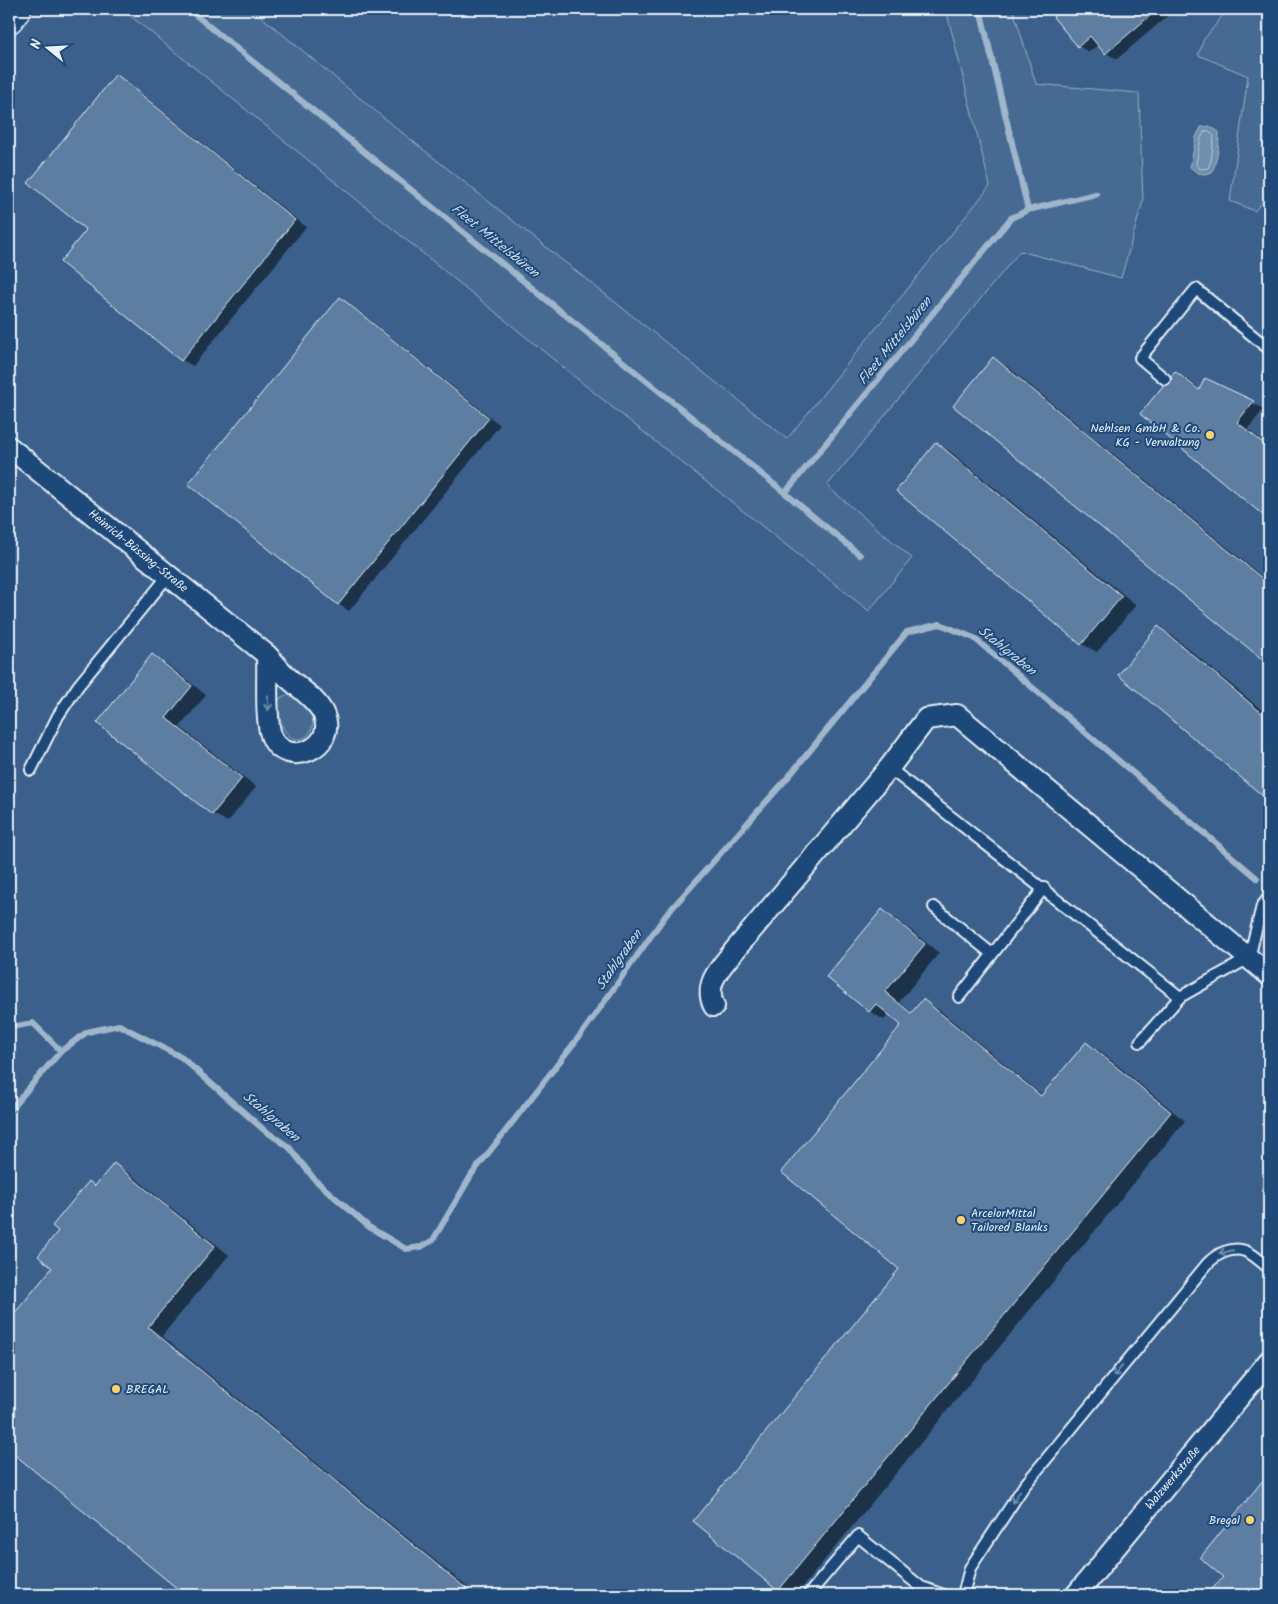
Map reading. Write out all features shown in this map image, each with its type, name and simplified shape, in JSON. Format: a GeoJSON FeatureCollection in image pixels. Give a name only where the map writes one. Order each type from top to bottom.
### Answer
{"type":"FeatureCollection","features":[{"type":"Feature","properties":{"kind":"street"},"geometry":{"type":"LineString","coordinates":[[9,19],[17,9]]}},
{"type":"Feature","properties":{"kind":"street","name":"Heinrich-Büssing-Straße"},"geometry":{"type":"LineString","coordinates":[[9,447],[268,655],[284,674],[316,704],[326,721],[326,731],[322,740],[309,752],[300,754],[283,750],[272,737],[268,717],[268,655]]}},
{"type":"Feature","properties":{"kind":"street"},"geometry":{"type":"LineString","coordinates":[[714,1006],[710,998],[713,978],[889,768],[926,719],[957,715],[1269,975]]}},
{"type":"Feature","properties":{"kind":"street","name":"Walzwerkstraße"},"geometry":{"type":"LineString","coordinates":[[1076,1595],[1269,1361]]}},
{"type":"Feature","properties":{"kind":"lane"},"geometry":{"type":"LineString","coordinates":[[1165,379],[1140,358],[1196,289],[1269,349]]}},
{"type":"Feature","properties":{"kind":"lane"},"geometry":{"type":"LineString","coordinates":[[31,770],[58,716],[78,686],[168,576]]}},
{"type":"Feature","properties":{"kind":"lane"},"geometry":{"type":"LineString","coordinates":[[889,768],[1044,888],[1180,997]]}},
{"type":"Feature","properties":{"kind":"lane"},"geometry":{"type":"LineString","coordinates":[[958,997],[1044,888]]}},
{"type":"Feature","properties":{"kind":"lane"},"geometry":{"type":"LineString","coordinates":[[1140,1042],[1180,997],[1248,958],[1262,906],[1269,897]]}},
{"type":"Feature","properties":{"kind":"lane"},"geometry":{"type":"LineString","coordinates":[[934,907],[992,954]]}},
{"type":"Feature","properties":{"kind":"lane"},"geometry":{"type":"LineString","coordinates":[[963,1595],[970,1568],[1024,1486],[1208,1263],[1217,1255],[1231,1250],[1245,1251],[1269,1268]]}},
{"type":"Feature","properties":{"kind":"lane"},"geometry":{"type":"LineString","coordinates":[[808,1595],[858,1536],[921,1587],[944,1595]]}},
{"type":"Feature","properties":{"kind":"shaded area"},"geometry":{"type":"Polygon","coordinates":[[[9,9],[1269,9],[1269,1595],[9,1595],[9,9]]]}},
{"type":"Feature","properties":{"kind":"shaded area"},"geometry":{"type":"Polygon","coordinates":[[[122,9],[252,9],[390,123],[787,439],[990,186],[946,9],[1013,9],[1036,84],[1139,93],[1143,201],[1121,278],[1020,251],[827,486],[912,558],[869,611],[612,407],[122,9]]]}},
{"type":"Feature","properties":{"kind":"shaded area"},"geometry":{"type":"Polygon","coordinates":[[[1228,9],[1269,9],[1269,193],[1255,211],[1230,201],[1248,76],[1198,55],[1204,39],[1228,9]]]}},
{"type":"Feature","properties":{"kind":"shaded area"},"geometry":{"type":"Polygon","coordinates":[[[286,695],[293,696],[312,716],[313,725],[306,737],[294,738],[288,735],[283,728],[278,707],[280,698],[286,695]]]}},
{"type":"Feature","properties":{"kind":"water"},"geometry":{"type":"Polygon","coordinates":[[[1210,126],[1219,132],[1217,157],[1212,172],[1200,174],[1190,167],[1196,137],[1201,127],[1210,126]]]}},
{"type":"Feature","properties":{"kind":"building"},"geometry":{"type":"Polygon","coordinates":[[[1062,9],[1158,9],[1105,54],[1090,36],[1078,47],[1053,17],[1062,9]]]}},
{"type":"Feature","properties":{"kind":"building"},"geometry":{"type":"Polygon","coordinates":[[[116,74],[295,220],[181,361],[60,262],[86,230],[28,183],[116,74]]]}},
{"type":"Feature","properties":{"kind":"building"},"geometry":{"type":"Polygon","coordinates":[[[340,297],[489,418],[338,605],[188,484],[340,297]]]}},
{"type":"Feature","properties":{"kind":"building"},"geometry":{"type":"Polygon","coordinates":[[[993,357],[1269,584],[1269,665],[953,406],[993,357]]]}},
{"type":"Feature","properties":{"kind":"building","name":"Nehlsen GmbH & Co. KG - Verwaltung"},"geometry":{"type":"Polygon","coordinates":[[[1175,371],[1199,390],[1205,378],[1254,401],[1237,422],[1269,448],[1269,520],[1140,414],[1175,371]]]}},
{"type":"Feature","properties":{"kind":"building"},"geometry":{"type":"Polygon","coordinates":[[[936,442],[1122,596],[1081,645],[896,491],[936,442]]]}},
{"type":"Feature","properties":{"kind":"building"},"geometry":{"type":"Polygon","coordinates":[[[1158,626],[1269,719],[1269,801],[1118,675],[1158,626]]]}},
{"type":"Feature","properties":{"kind":"building"},"geometry":{"type":"Polygon","coordinates":[[[152,654],[192,686],[166,718],[242,778],[212,815],[97,723],[152,654]]]}},
{"type":"Feature","properties":{"kind":"building","name":"ArcelorMittal Tailored Blanks"},"geometry":{"type":"Polygon","coordinates":[[[882,909],[925,944],[885,992],[911,1013],[923,999],[1041,1096],[1086,1042],[1171,1112],[778,1591],[693,1521],[899,1269],[781,1172],[901,1025],[876,1004],[869,1012],[826,977],[882,909]]]}},
{"type":"Feature","properties":{"kind":"building","name":"BREGAL"},"geometry":{"type":"Polygon","coordinates":[[[114,1163],[215,1246],[148,1327],[474,1595],[185,1595],[9,1450],[9,1320],[52,1268],[38,1256],[58,1231],[52,1226],[89,1181],[95,1186],[114,1163]]]}},
{"type":"Feature","properties":{"kind":"building","name":"Bregal"},"geometry":{"type":"Polygon","coordinates":[[[1264,1479],[1269,1483],[1269,1595],[1207,1595],[1223,1577],[1200,1558],[1264,1479]]]}},
{"type":"Feature","properties":{"kind":"waterway","name":"Fleet Mittelsbüren"},"geometry":{"type":"LineString","coordinates":[[188,9],[785,493],[1011,218],[1028,210],[1096,194]]}},
{"type":"Feature","properties":{"kind":"waterway","name":"Fleet Mittelsbüren"},"geometry":{"type":"LineString","coordinates":[[980,9],[1028,210]]}},
{"type":"Feature","properties":{"kind":"waterway","name":"Fleet Mittelsbüren"},"geometry":{"type":"LineString","coordinates":[[785,493],[860,555]]}},
{"type":"Feature","properties":{"kind":"waterway","name":"Stahlgraben"},"geometry":{"type":"LineString","coordinates":[[9,1111],[61,1051],[87,1032],[119,1025],[181,1057],[264,1130],[289,1147],[315,1180],[369,1227],[406,1249],[421,1247],[433,1240],[472,1174],[585,1029],[666,915],[790,775],[907,632],[940,624],[974,638],[1257,878]]}},
{"type":"Feature","properties":{"kind":"waterway","name":"Fleet Mittelsbüren"},"geometry":{"type":"LineString","coordinates":[[9,1024],[17,1026],[33,1023],[61,1051]]}},
{"type":"Feature","properties":{"kind":"place","name":"Nehlsen GmbH & Co. KG - Verwaltung"},"geometry":{"type":"Point","coordinates":[1210,435]}},
{"type":"Feature","properties":{"kind":"place","name":"ArcelorMittal Tailored Blanks"},"geometry":{"type":"Point","coordinates":[961,1220]}},
{"type":"Feature","properties":{"kind":"place","name":"BREGAL"},"geometry":{"type":"Point","coordinates":[116,1389]}},
{"type":"Feature","properties":{"kind":"place","name":"Bregal"},"geometry":{"type":"Point","coordinates":[1250,1520]}}]}
